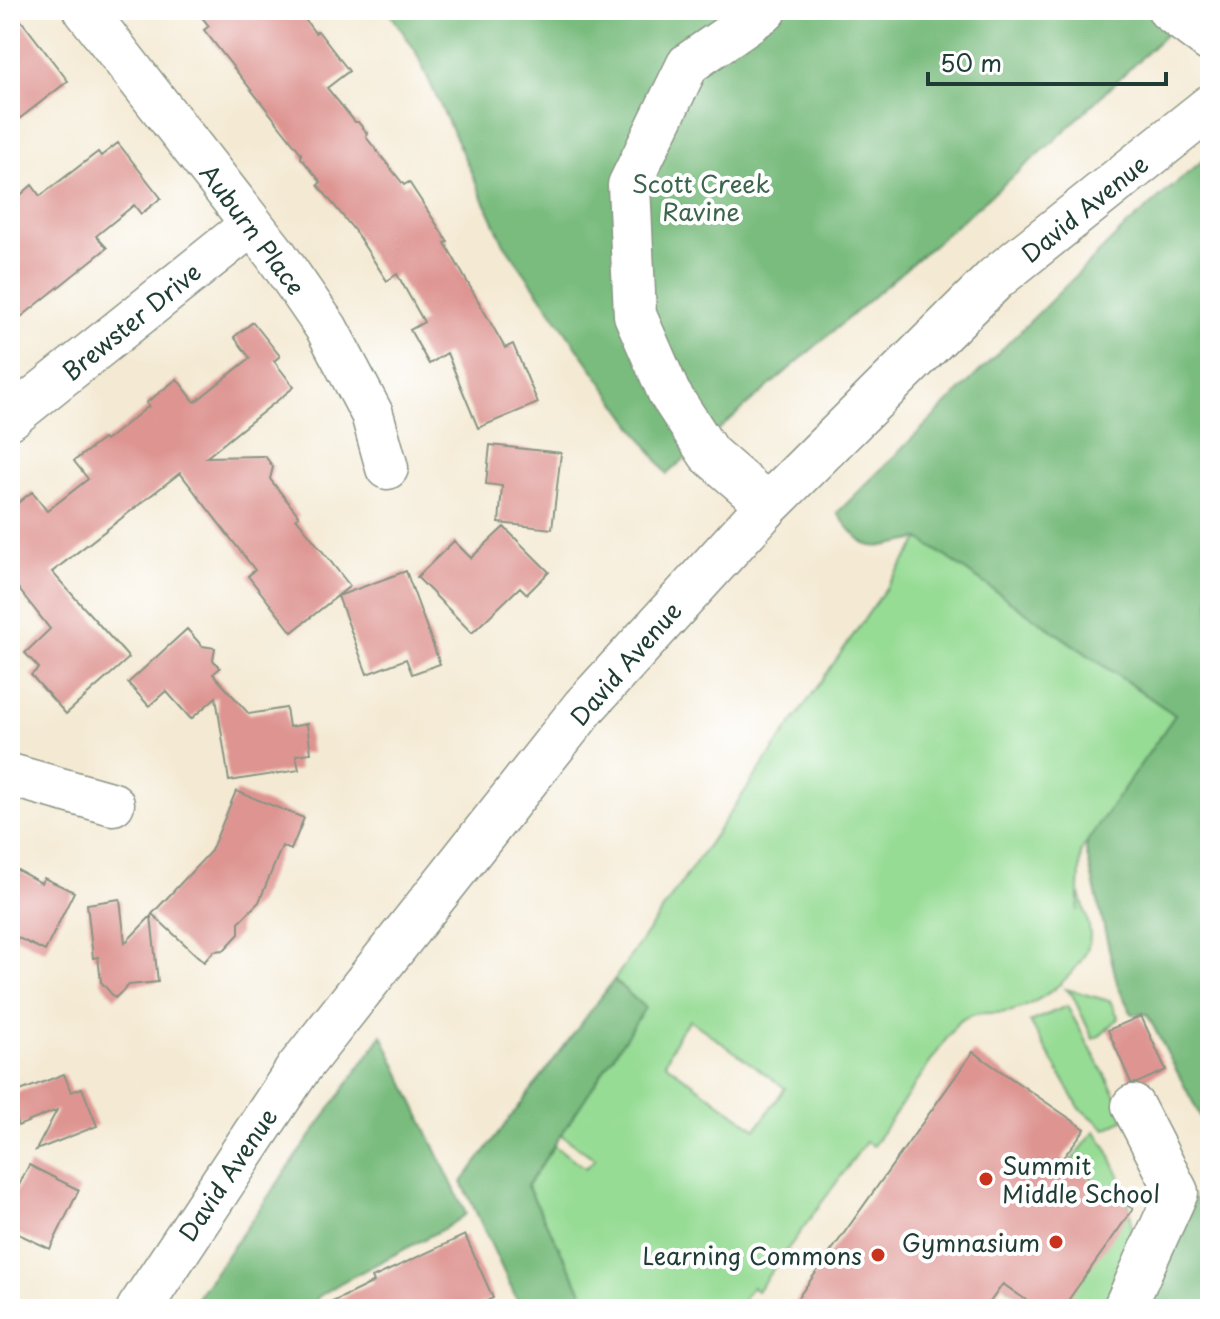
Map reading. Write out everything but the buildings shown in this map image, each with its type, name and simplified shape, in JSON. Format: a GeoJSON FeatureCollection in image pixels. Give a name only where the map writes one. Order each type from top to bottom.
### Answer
{"type":"FeatureCollection","features":[{"type":"Feature","properties":{"kind":"main road","name":"David Avenue"},"geometry":{"type":"LineString","coordinates":[[139,1309],[298,1069],[584,707],[768,505],[996,278],[1210,107]]}},
{"type":"Feature","properties":{"kind":"street","name":"Auburn Place"},"geometry":{"type":"LineString","coordinates":[[85,10],[276,255],[327,329],[372,414],[387,468]]}},
{"type":"Feature","properties":{"kind":"street"},"geometry":{"type":"LineString","coordinates":[[766,10],[688,64],[629,185],[635,315],[669,393],[709,454],[768,505]]}},
{"type":"Feature","properties":{"kind":"street"},"geometry":{"type":"LineString","coordinates":[[1169,10],[1210,41]]}},
{"type":"Feature","properties":{"kind":"street","name":"Brewster Drive"},"geometry":{"type":"LineString","coordinates":[[10,418],[251,225]]}},
{"type":"Feature","properties":{"kind":"street"},"geometry":{"type":"LineString","coordinates":[[10,775],[113,804]]}},
{"type":"Feature","properties":{"kind":"street"},"geometry":{"type":"LineString","coordinates":[[1124,1309],[1177,1192],[1133,1106]]}},
{"type":"Feature","properties":{"kind":"green space","name":"Scott Creek Ravine"},"geometry":{"type":"Polygon","coordinates":[[[388,10],[1191,10],[1054,141],[667,474],[504,244],[415,50],[388,10]]]}},
{"type":"Feature","properties":{"kind":"green space"},"geometry":{"type":"Polygon","coordinates":[[[1210,154],[1210,1135],[1147,1014],[1132,1014],[1118,987],[1086,851],[1088,840],[1175,715],[920,539],[881,546],[865,544],[837,513],[1120,232],[1210,154]]]}},
{"type":"Feature","properties":{"kind":"green space"},"geometry":{"type":"Polygon","coordinates":[[[920,539],[1175,715],[1081,851],[1078,911],[1080,893],[1090,936],[1081,961],[1059,985],[1032,1003],[1006,1012],[976,1014],[958,1022],[873,1146],[866,1142],[757,1291],[752,1287],[737,1309],[591,1309],[527,1186],[554,1146],[586,1168],[595,1159],[561,1135],[644,1008],[614,980],[920,539]],[[690,1020],[680,1031],[665,1063],[756,1129],[785,1088],[690,1020]]]}},
{"type":"Feature","properties":{"kind":"green space"},"geometry":{"type":"Polygon","coordinates":[[[614,980],[645,1008],[527,1186],[591,1309],[521,1309],[462,1182],[614,980]]]}},
{"type":"Feature","properties":{"kind":"green space"},"geometry":{"type":"Polygon","coordinates":[[[1066,989],[1110,1001],[1119,1018],[1093,1039],[1073,996],[1066,989]]]}},
{"type":"Feature","properties":{"kind":"green space"},"geometry":{"type":"Polygon","coordinates":[[[1067,1006],[1128,1117],[1106,1129],[1079,1107],[1030,1022],[1067,1006]]]}},
{"type":"Feature","properties":{"kind":"green space"},"geometry":{"type":"Polygon","coordinates":[[[382,1035],[466,1214],[342,1282],[318,1297],[311,1309],[189,1309],[382,1035]]]}},
{"type":"Feature","properties":{"kind":"green space","name":"Gymnasium"},"geometry":{"type":"Polygon","coordinates":[[[1095,1131],[1117,1170],[1130,1208],[1130,1237],[1126,1251],[1105,1302],[1081,1305],[1069,1299],[1061,1309],[1039,1309],[1003,1284],[1069,1164],[1095,1131]]]}},
{"type":"Feature","properties":{"kind":"green space"},"geometry":{"type":"Polygon","coordinates":[[[1210,1152],[1210,1309],[1149,1309],[1204,1178],[1198,1158],[1210,1152]]]}},
{"type":"Feature","properties":{"kind":"place","name":"Summit Middle School"},"geometry":{"type":"Point","coordinates":[986,1179]}},
{"type":"Feature","properties":{"kind":"place","name":"Gymnasium"},"geometry":{"type":"Point","coordinates":[1056,1242]}},
{"type":"Feature","properties":{"kind":"place","name":"Learning Commons"},"geometry":{"type":"Point","coordinates":[878,1255]}}]}
